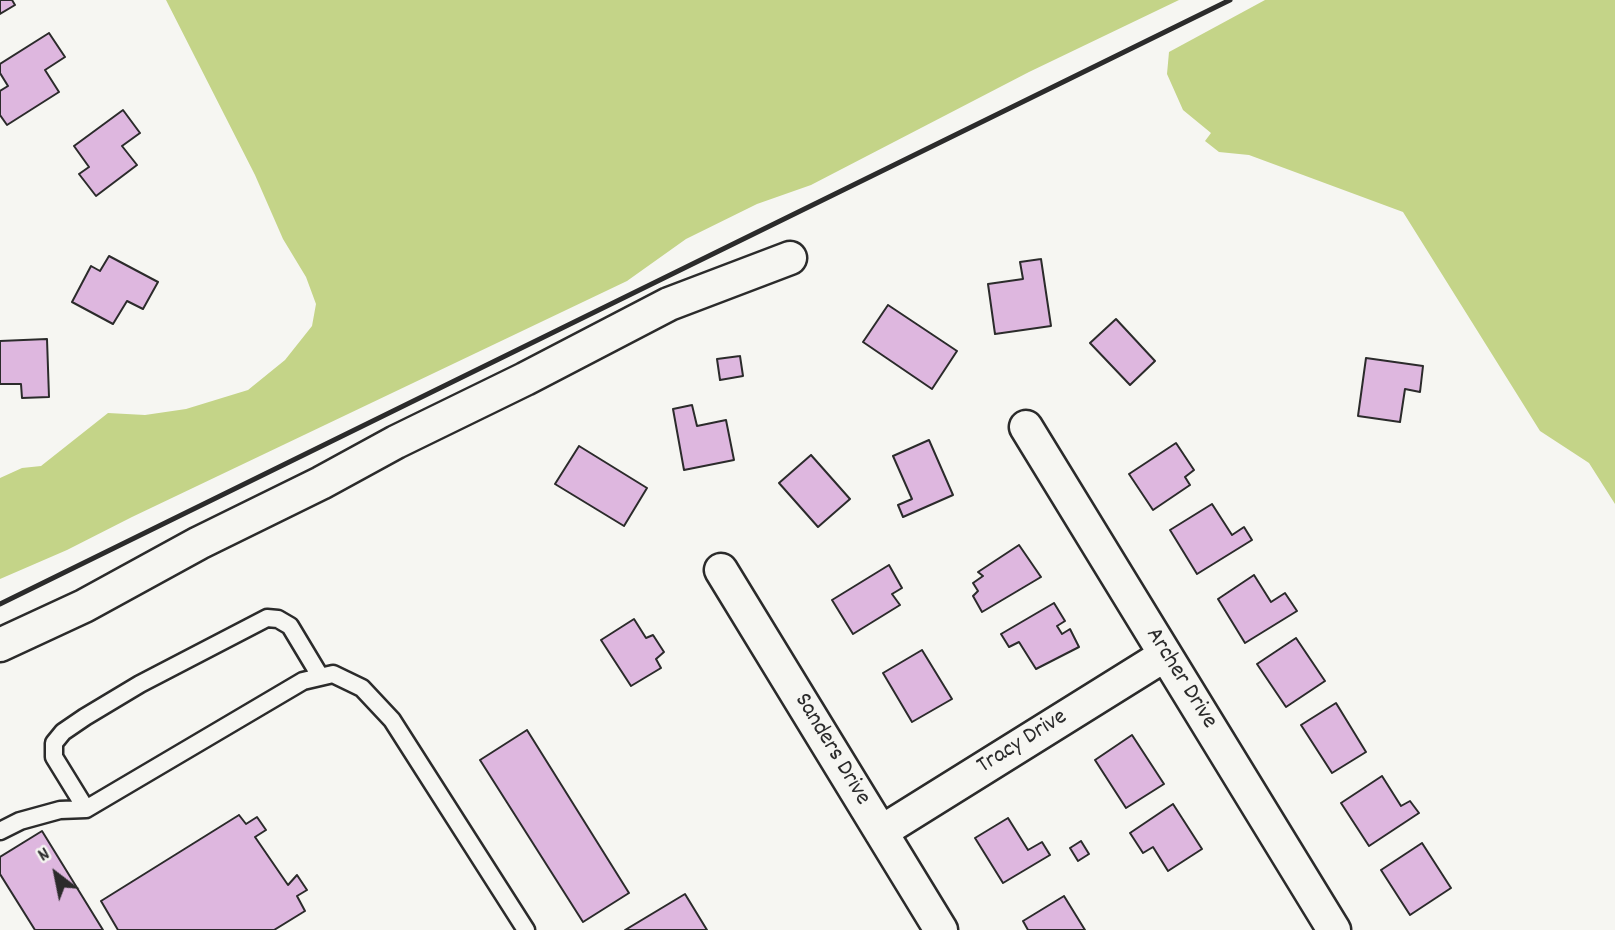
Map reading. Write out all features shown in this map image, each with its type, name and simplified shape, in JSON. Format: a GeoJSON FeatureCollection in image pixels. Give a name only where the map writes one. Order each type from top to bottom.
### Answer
{"type":"FeatureCollection","features":[{"type":"Feature","properties":{"kind":"street"},"geometry":{"type":"LineString","coordinates":[[0,645],[84,606],[199,543],[396,442],[525,380],[669,304],[790,258]]}},
{"type":"Feature","properties":{"kind":"street","name":"Archer Drive"},"geometry":{"type":"LineString","coordinates":[[1026,427],[1334,930]]}},
{"type":"Feature","properties":{"kind":"street","name":"Sanders Drive"},"geometry":{"type":"LineString","coordinates":[[721,570],[941,930]]}},
{"type":"Feature","properties":{"kind":"street","name":"Tracy Drive"},"geometry":{"type":"LineString","coordinates":[[881,832],[1165,655]]}},
{"type":"Feature","properties":{"kind":"lane"},"geometry":{"type":"LineString","coordinates":[[86,809],[54,757],[54,743],[63,732],[140,684],[267,618],[278,619],[290,626],[320,676]]}},
{"type":"Feature","properties":{"kind":"lane"},"geometry":{"type":"LineString","coordinates":[[0,831],[20,821],[60,810],[86,809],[303,681],[333,674],[362,688],[392,720],[526,930]]}},
{"type":"Feature","properties":{"kind":"green space"},"geometry":{"type":"Polygon","coordinates":[[[166,0],[1179,0],[1029,72],[811,185],[757,204],[686,239],[627,281],[67,550],[0,579],[0,478],[22,468],[41,466],[108,413],[145,415],[186,409],[248,390],[285,360],[312,326],[316,304],[306,277],[283,239],[255,175],[166,0]]]}},
{"type":"Feature","properties":{"kind":"green space"},"geometry":{"type":"Polygon","coordinates":[[[1265,0],[1615,0],[1615,504],[1589,463],[1540,431],[1403,212],[1249,155],[1219,152],[1205,141],[1211,133],[1183,110],[1167,74],[1169,52],[1265,0]]]}},
{"type":"Feature","properties":{"kind":"building"},"geometry":{"type":"Polygon","coordinates":[[[0,0],[12,0],[15,5],[0,14],[0,0]]]}},
{"type":"Feature","properties":{"kind":"building"},"geometry":{"type":"Polygon","coordinates":[[[49,33],[65,57],[45,70],[59,92],[7,125],[0,115],[0,91],[8,86],[0,73],[0,64],[49,33]]]}},
{"type":"Feature","properties":{"kind":"building"},"geometry":{"type":"Polygon","coordinates":[[[123,110],[140,133],[122,146],[137,165],[96,196],[79,174],[89,167],[74,146],[123,110]]]}},
{"type":"Feature","properties":{"kind":"building"},"geometry":{"type":"Polygon","coordinates":[[[109,256],[158,282],[143,309],[127,301],[113,324],[72,302],[91,266],[100,271],[109,256]]]}},
{"type":"Feature","properties":{"kind":"building"},"geometry":{"type":"Polygon","coordinates":[[[1041,259],[1051,326],[995,334],[988,284],[1023,279],[1020,262],[1041,259]]]}},
{"type":"Feature","properties":{"kind":"building"},"geometry":{"type":"Polygon","coordinates":[[[888,305],[957,351],[932,389],[863,342],[888,305]]]}},
{"type":"Feature","properties":{"kind":"building"},"geometry":{"type":"Polygon","coordinates":[[[1116,319],[1155,361],[1130,385],[1090,343],[1116,319]]]}},
{"type":"Feature","properties":{"kind":"building"},"geometry":{"type":"Polygon","coordinates":[[[47,339],[49,397],[22,398],[21,384],[0,384],[0,341],[47,339]]]}},
{"type":"Feature","properties":{"kind":"building"},"geometry":{"type":"Polygon","coordinates":[[[740,356],[743,376],[720,380],[717,359],[740,356]]]}},
{"type":"Feature","properties":{"kind":"building"},"geometry":{"type":"Polygon","coordinates":[[[1366,358],[1423,366],[1420,392],[1405,389],[1400,422],[1358,416],[1366,358]]]}},
{"type":"Feature","properties":{"kind":"building"},"geometry":{"type":"Polygon","coordinates":[[[692,405],[697,426],[726,420],[734,460],[684,470],[673,409],[692,405]]]}},
{"type":"Feature","properties":{"kind":"building"},"geometry":{"type":"Polygon","coordinates":[[[929,440],[953,495],[903,517],[898,505],[912,499],[893,456],[929,440]]]}},
{"type":"Feature","properties":{"kind":"building"},"geometry":{"type":"Polygon","coordinates":[[[1176,443],[1194,470],[1185,477],[1190,485],[1153,510],[1129,474],[1176,443]]]}},
{"type":"Feature","properties":{"kind":"building"},"geometry":{"type":"Polygon","coordinates":[[[579,446],[647,488],[624,526],[555,484],[579,446]]]}},
{"type":"Feature","properties":{"kind":"building"},"geometry":{"type":"Polygon","coordinates":[[[811,455],[850,499],[818,527],[779,483],[811,455]]]}},
{"type":"Feature","properties":{"kind":"building"},"geometry":{"type":"Polygon","coordinates":[[[1212,504],[1232,535],[1244,527],[1252,540],[1197,574],[1170,530],[1212,504]]]}},
{"type":"Feature","properties":{"kind":"building"},"geometry":{"type":"Polygon","coordinates":[[[1019,545],[1041,577],[982,612],[973,596],[978,591],[973,583],[983,576],[978,572],[1019,545]]]}},
{"type":"Feature","properties":{"kind":"building"},"geometry":{"type":"Polygon","coordinates":[[[889,565],[902,588],[892,594],[900,605],[853,634],[832,600],[889,565]]]}},
{"type":"Feature","properties":{"kind":"building"},"geometry":{"type":"Polygon","coordinates":[[[1254,575],[1271,602],[1285,593],[1297,611],[1245,643],[1218,599],[1254,575]]]}},
{"type":"Feature","properties":{"kind":"building"},"geometry":{"type":"Polygon","coordinates":[[[1054,603],[1065,621],[1057,626],[1062,634],[1070,629],[1079,647],[1036,669],[1019,642],[1009,647],[1001,634],[1054,603]]]}},
{"type":"Feature","properties":{"kind":"building"},"geometry":{"type":"Polygon","coordinates":[[[634,619],[646,638],[653,635],[664,652],[656,659],[661,668],[631,686],[601,640],[634,619]]]}},
{"type":"Feature","properties":{"kind":"building"},"geometry":{"type":"Polygon","coordinates":[[[1296,638],[1325,681],[1286,707],[1257,664],[1296,638]]]}},
{"type":"Feature","properties":{"kind":"building"},"geometry":{"type":"Polygon","coordinates":[[[922,650],[952,699],[912,722],[883,673],[922,650]]]}},
{"type":"Feature","properties":{"kind":"building"},"geometry":{"type":"Polygon","coordinates":[[[1336,703],[1366,752],[1332,773],[1301,725],[1336,703]]]}},
{"type":"Feature","properties":{"kind":"building"},"geometry":{"type":"Polygon","coordinates":[[[527,730],[629,893],[583,922],[480,760],[527,730]]]}},
{"type":"Feature","properties":{"kind":"building"},"geometry":{"type":"Polygon","coordinates":[[[1132,735],[1164,784],[1126,808],[1095,760],[1132,735]]]}},
{"type":"Feature","properties":{"kind":"building"},"geometry":{"type":"Polygon","coordinates":[[[1382,776],[1401,806],[1410,801],[1419,813],[1369,846],[1341,803],[1382,776]]]}},
{"type":"Feature","properties":{"kind":"building"},"geometry":{"type":"Polygon","coordinates":[[[1173,804],[1202,849],[1168,871],[1153,847],[1143,853],[1130,833],[1173,804]]]}},
{"type":"Feature","properties":{"kind":"building"},"geometry":{"type":"Polygon","coordinates":[[[239,815],[246,824],[257,817],[266,830],[255,837],[288,885],[297,875],[307,890],[297,896],[305,911],[274,930],[118,930],[101,901],[239,815]]]}},
{"type":"Feature","properties":{"kind":"building"},"geometry":{"type":"Polygon","coordinates":[[[1008,818],[1028,850],[1042,842],[1050,855],[1003,883],[975,838],[1008,818]]]}},
{"type":"Feature","properties":{"kind":"building"},"geometry":{"type":"Polygon","coordinates":[[[42,831],[103,930],[35,930],[0,874],[0,857],[42,831]]]}},
{"type":"Feature","properties":{"kind":"building"},"geometry":{"type":"Polygon","coordinates":[[[1081,841],[1089,854],[1078,861],[1070,848],[1081,841]]]}},
{"type":"Feature","properties":{"kind":"building"},"geometry":{"type":"Polygon","coordinates":[[[1422,843],[1451,888],[1410,915],[1381,870],[1422,843]]]}},
{"type":"Feature","properties":{"kind":"building"},"geometry":{"type":"Polygon","coordinates":[[[685,894],[707,930],[625,930],[685,894]]]}},
{"type":"Feature","properties":{"kind":"building"},"geometry":{"type":"Polygon","coordinates":[[[1064,896],[1085,930],[1028,930],[1023,921],[1064,896]]]}},
{"type":"Feature","properties":{"kind":"railway"},"geometry":{"type":"LineString","coordinates":[[0,604],[1230,0]]}}]}
